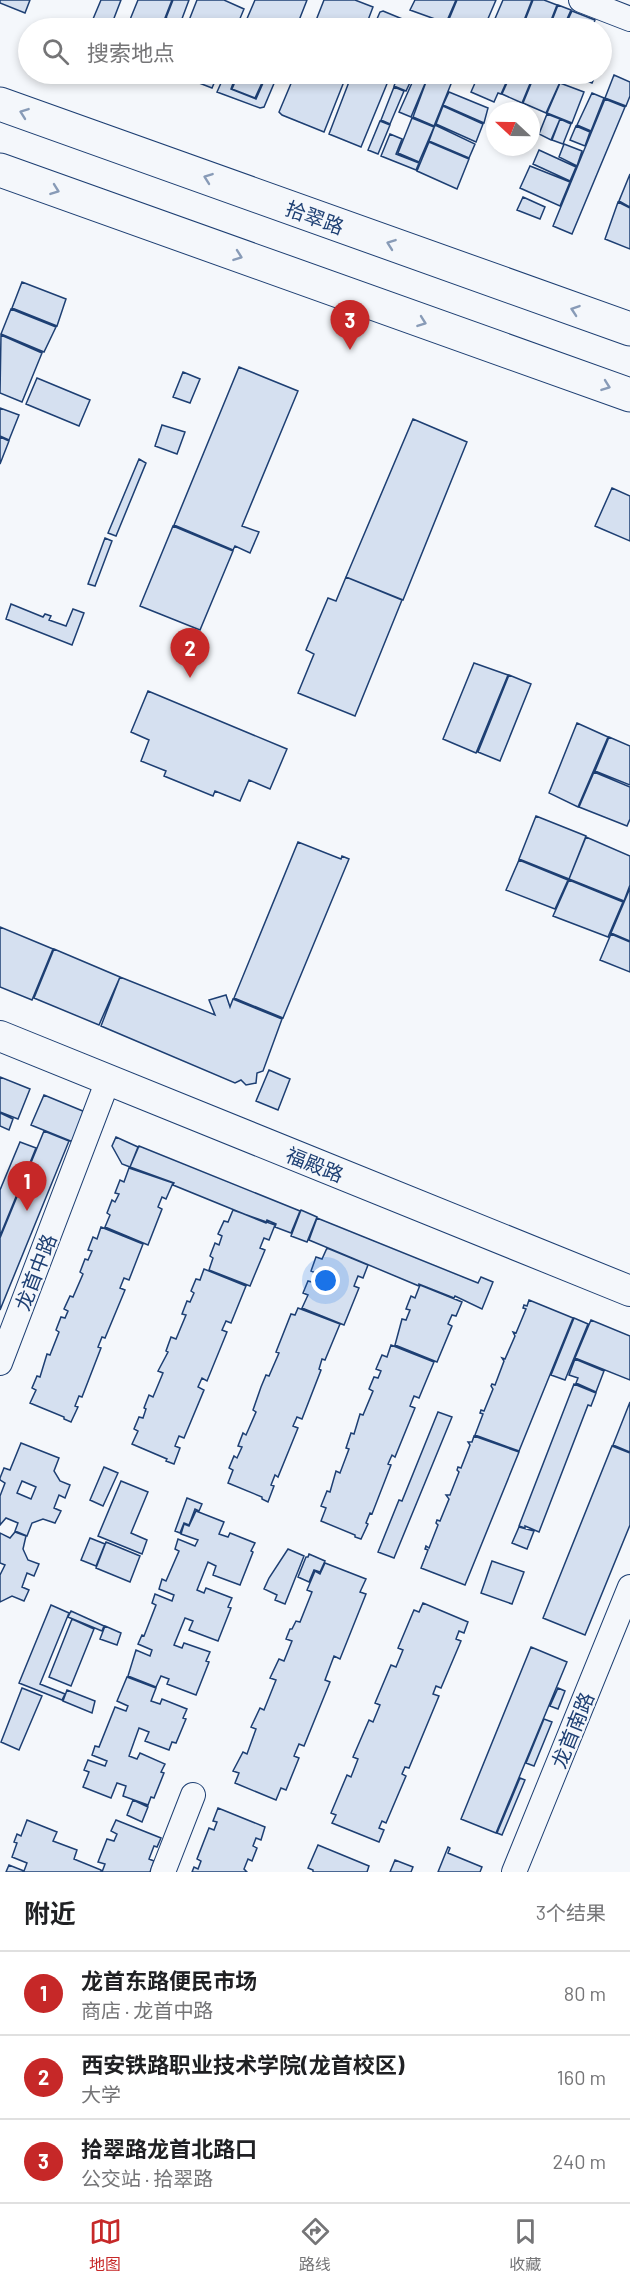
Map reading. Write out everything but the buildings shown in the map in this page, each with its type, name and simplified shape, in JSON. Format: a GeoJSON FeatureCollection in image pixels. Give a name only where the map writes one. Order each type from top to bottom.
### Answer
{"type":"FeatureCollection","features":[{"type":"Feature","properties":{"kind":"main road","name":"拾翠路"},"geometry":{"type":"LineString","coordinates":[[0,104],[630,329]]}},
{"type":"Feature","properties":{"kind":"main road"},"geometry":{"type":"LineString","coordinates":[[0,170],[630,395]]}},
{"type":"Feature","properties":{"kind":"street"},"geometry":{"type":"LineString","coordinates":[[580,0],[630,19]]}},
{"type":"Feature","properties":{"kind":"street","name":"福殿路"},"geometry":{"type":"LineString","coordinates":[[0,1036],[630,1291]]}},
{"type":"Feature","properties":{"kind":"street","name":"龙首中路"},"geometry":{"type":"LineString","coordinates":[[0,1363],[108,1080]]}},
{"type":"Feature","properties":{"kind":"street","name":"龙首南路"},"geometry":{"type":"LineString","coordinates":[[514,1872],[630,1587]]}},
{"type":"Feature","properties":{"kind":"street"},"geometry":{"type":"LineString","coordinates":[[163,1872],[193,1795]]}},
{"type":"Feature","properties":{"kind":"place","name":"拾翠路龙首北路口"},"geometry":{"type":"Point","coordinates":[350,350]}},
{"type":"Feature","properties":{"kind":"place","name":"西安铁路职业技术学院(龙首校区)"},"geometry":{"type":"Point","coordinates":[190,678]}},
{"type":"Feature","properties":{"kind":"place","name":"龙首东路便民市场"},"geometry":{"type":"Point","coordinates":[27,1211]}}]}
